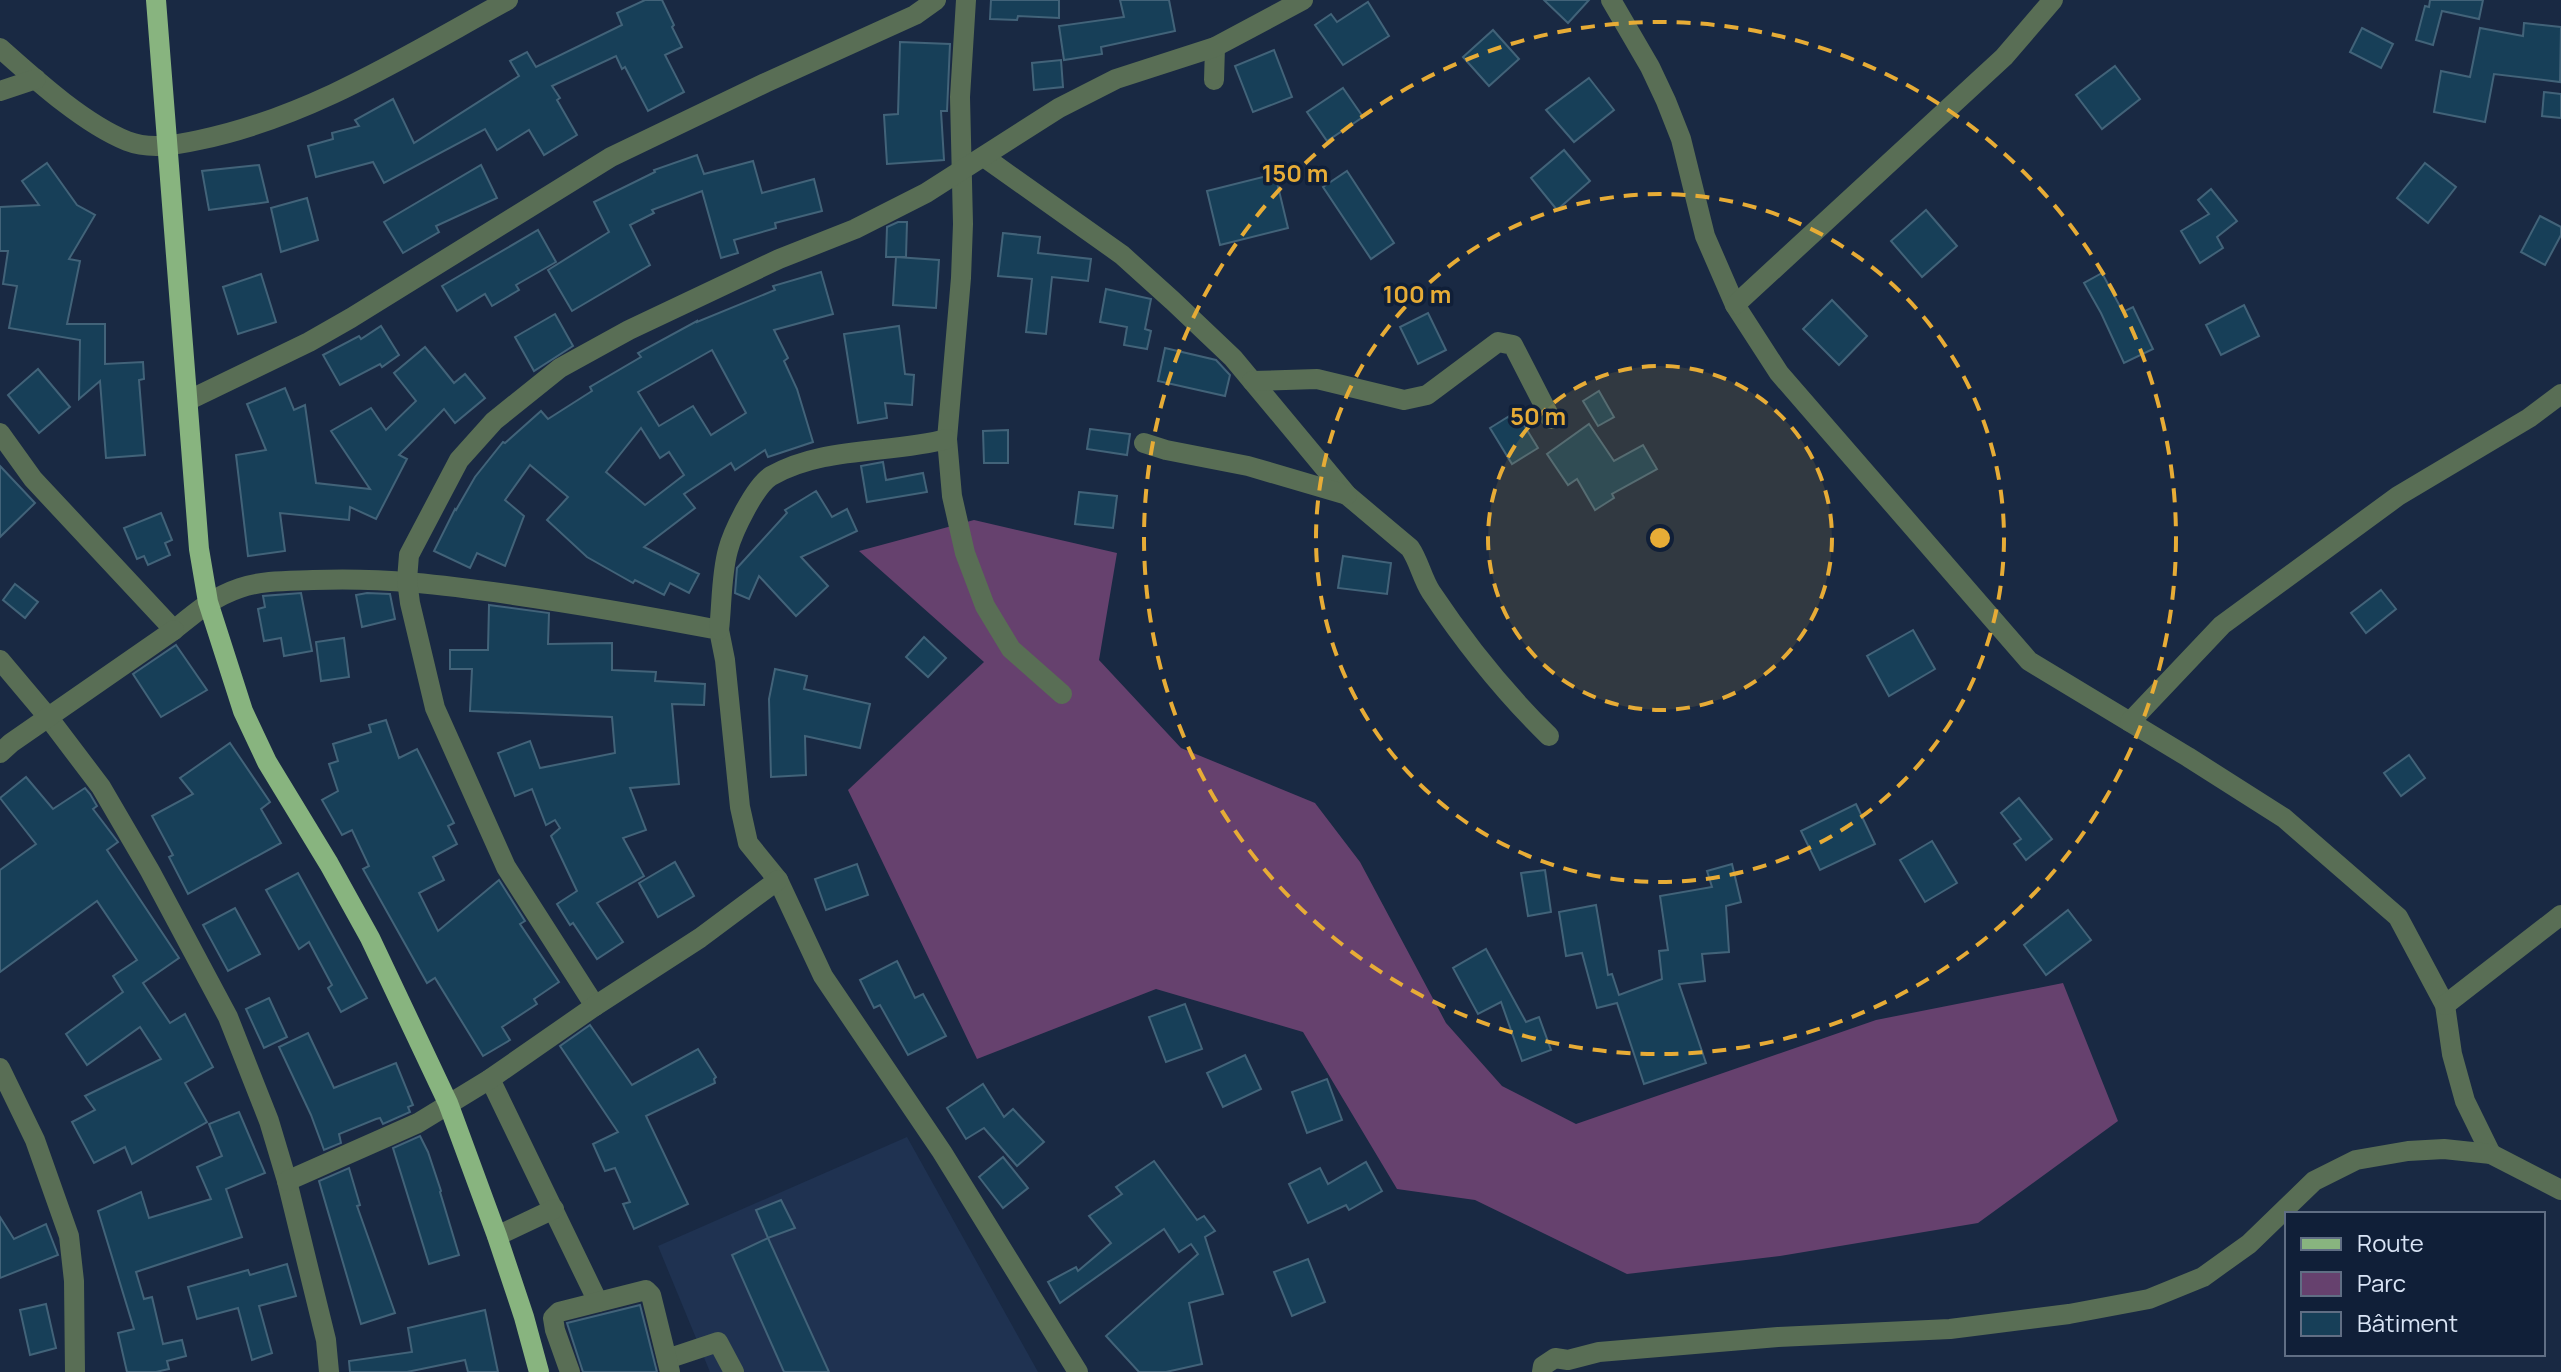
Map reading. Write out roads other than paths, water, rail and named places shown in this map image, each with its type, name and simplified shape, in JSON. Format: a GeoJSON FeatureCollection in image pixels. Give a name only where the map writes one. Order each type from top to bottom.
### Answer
{"type":"FeatureCollection","features":[{"type":"Feature","properties":{"kind":"main road"},"geometry":{"type":"LineString","coordinates":[[156,0],[199,549],[208,602],[243,711],[267,762],[370,938],[448,1103],[497,1236],[539,1372]]}},
{"type":"Feature","properties":{"kind":"street"},"geometry":{"type":"LineString","coordinates":[[0,48],[103,128],[130,142],[167,147],[232,133],[291,113],[366,78],[508,0]]}},
{"type":"Feature","properties":{"kind":"street"},"geometry":{"type":"LineString","coordinates":[[189,400],[309,342],[351,318],[611,157],[915,15],[936,0]]}},
{"type":"Feature","properties":{"kind":"street"},"geometry":{"type":"LineString","coordinates":[[966,0],[960,97],[963,171],[961,278],[947,439],[952,496],[965,553],[985,606],[1011,649],[1062,694]]}},
{"type":"Feature","properties":{"kind":"street"},"geometry":{"type":"LineString","coordinates":[[595,1006],[506,867],[435,708],[407,580],[409,555],[459,460],[494,421],[560,368],[643,323],[779,259],[855,229],[926,193],[1059,108],[1116,79],[1215,47],[1303,0]]}},
{"type":"Feature","properties":{"kind":"street"},"geometry":{"type":"LineString","coordinates":[[1611,0],[1666,101],[1681,139],[1705,236],[1735,305],[1779,373],[2029,661],[2284,818],[2398,917],[2445,1005],[2452,1054],[2465,1101],[2491,1154]]}},
{"type":"Feature","properties":{"kind":"street"},"geometry":{"type":"LineString","coordinates":[[1735,305],[2004,57],[2053,0]]}},
{"type":"Feature","properties":{"kind":"street"},"geometry":{"type":"LineString","coordinates":[[1214,80],[1215,47]]}},
{"type":"Feature","properties":{"kind":"street"},"geometry":{"type":"LineString","coordinates":[[0,91],[36,79]]}},
{"type":"Feature","properties":{"kind":"street"},"geometry":{"type":"LineString","coordinates":[[984,157],[1122,255],[1233,358],[1347,495],[1410,548],[1428,587],[1454,625],[1527,714],[1549,736]]}},
{"type":"Feature","properties":{"kind":"street"},"geometry":{"type":"LineString","coordinates":[[1252,381],[1317,379],[1404,400],[1427,395],[1498,342],[1513,345],[1551,419]]}},
{"type":"Feature","properties":{"kind":"street"},"geometry":{"type":"LineString","coordinates":[[2130,722],[2222,625],[2398,496],[2529,418],[2561,394]]}},
{"type":"Feature","properties":{"kind":"street"},"geometry":{"type":"LineString","coordinates":[[0,433],[33,479],[174,630]]}},
{"type":"Feature","properties":{"kind":"street"},"geometry":{"type":"LineString","coordinates":[[947,439],[808,461],[769,477],[744,510],[727,551],[719,630],[725,660],[740,807],[748,843],[778,880],[823,976],[950,1165],[1078,1372]]}},
{"type":"Feature","properties":{"kind":"street"},"geometry":{"type":"LineString","coordinates":[[1144,443],[1248,466],[1347,495]]}},
{"type":"Feature","properties":{"kind":"street"},"geometry":{"type":"LineString","coordinates":[[0,753],[174,630],[208,602],[242,587],[271,582],[360,578],[407,580],[600,608],[719,630]]}},
{"type":"Feature","properties":{"kind":"street"},"geometry":{"type":"LineString","coordinates":[[0,660],[101,787],[228,1017],[269,1121],[287,1181],[326,1340],[329,1372]]}},
{"type":"Feature","properties":{"kind":"street"},"geometry":{"type":"LineString","coordinates":[[287,1181],[418,1123],[490,1079],[700,938],[778,880]]}},
{"type":"Feature","properties":{"kind":"street"},"geometry":{"type":"LineString","coordinates":[[2445,1005],[2561,915]]}},
{"type":"Feature","properties":{"kind":"street"},"geometry":{"type":"LineString","coordinates":[[0,1068],[35,1140],[69,1236],[74,1281],[75,1372]]}},
{"type":"Feature","properties":{"kind":"street"},"geometry":{"type":"LineString","coordinates":[[490,1079],[598,1302]]}},
{"type":"Feature","properties":{"kind":"street"},"geometry":{"type":"LineString","coordinates":[[1542,1372],[1543,1366],[1555,1358],[1577,1359],[1599,1352],[1778,1337],[1950,1329],[2069,1314],[2149,1299],[2203,1277],[2249,1244],[2314,1181],[2356,1160],[2408,1151],[2444,1149],[2491,1154],[2561,1190]]}},
{"type":"Feature","properties":{"kind":"street"},"geometry":{"type":"LineString","coordinates":[[497,1236],[554,1209]]}},
{"type":"Feature","properties":{"kind":"street"},"geometry":{"type":"LineString","coordinates":[[570,1372],[553,1318],[559,1312],[646,1290],[668,1365],[718,1342],[734,1372]]}}]}
